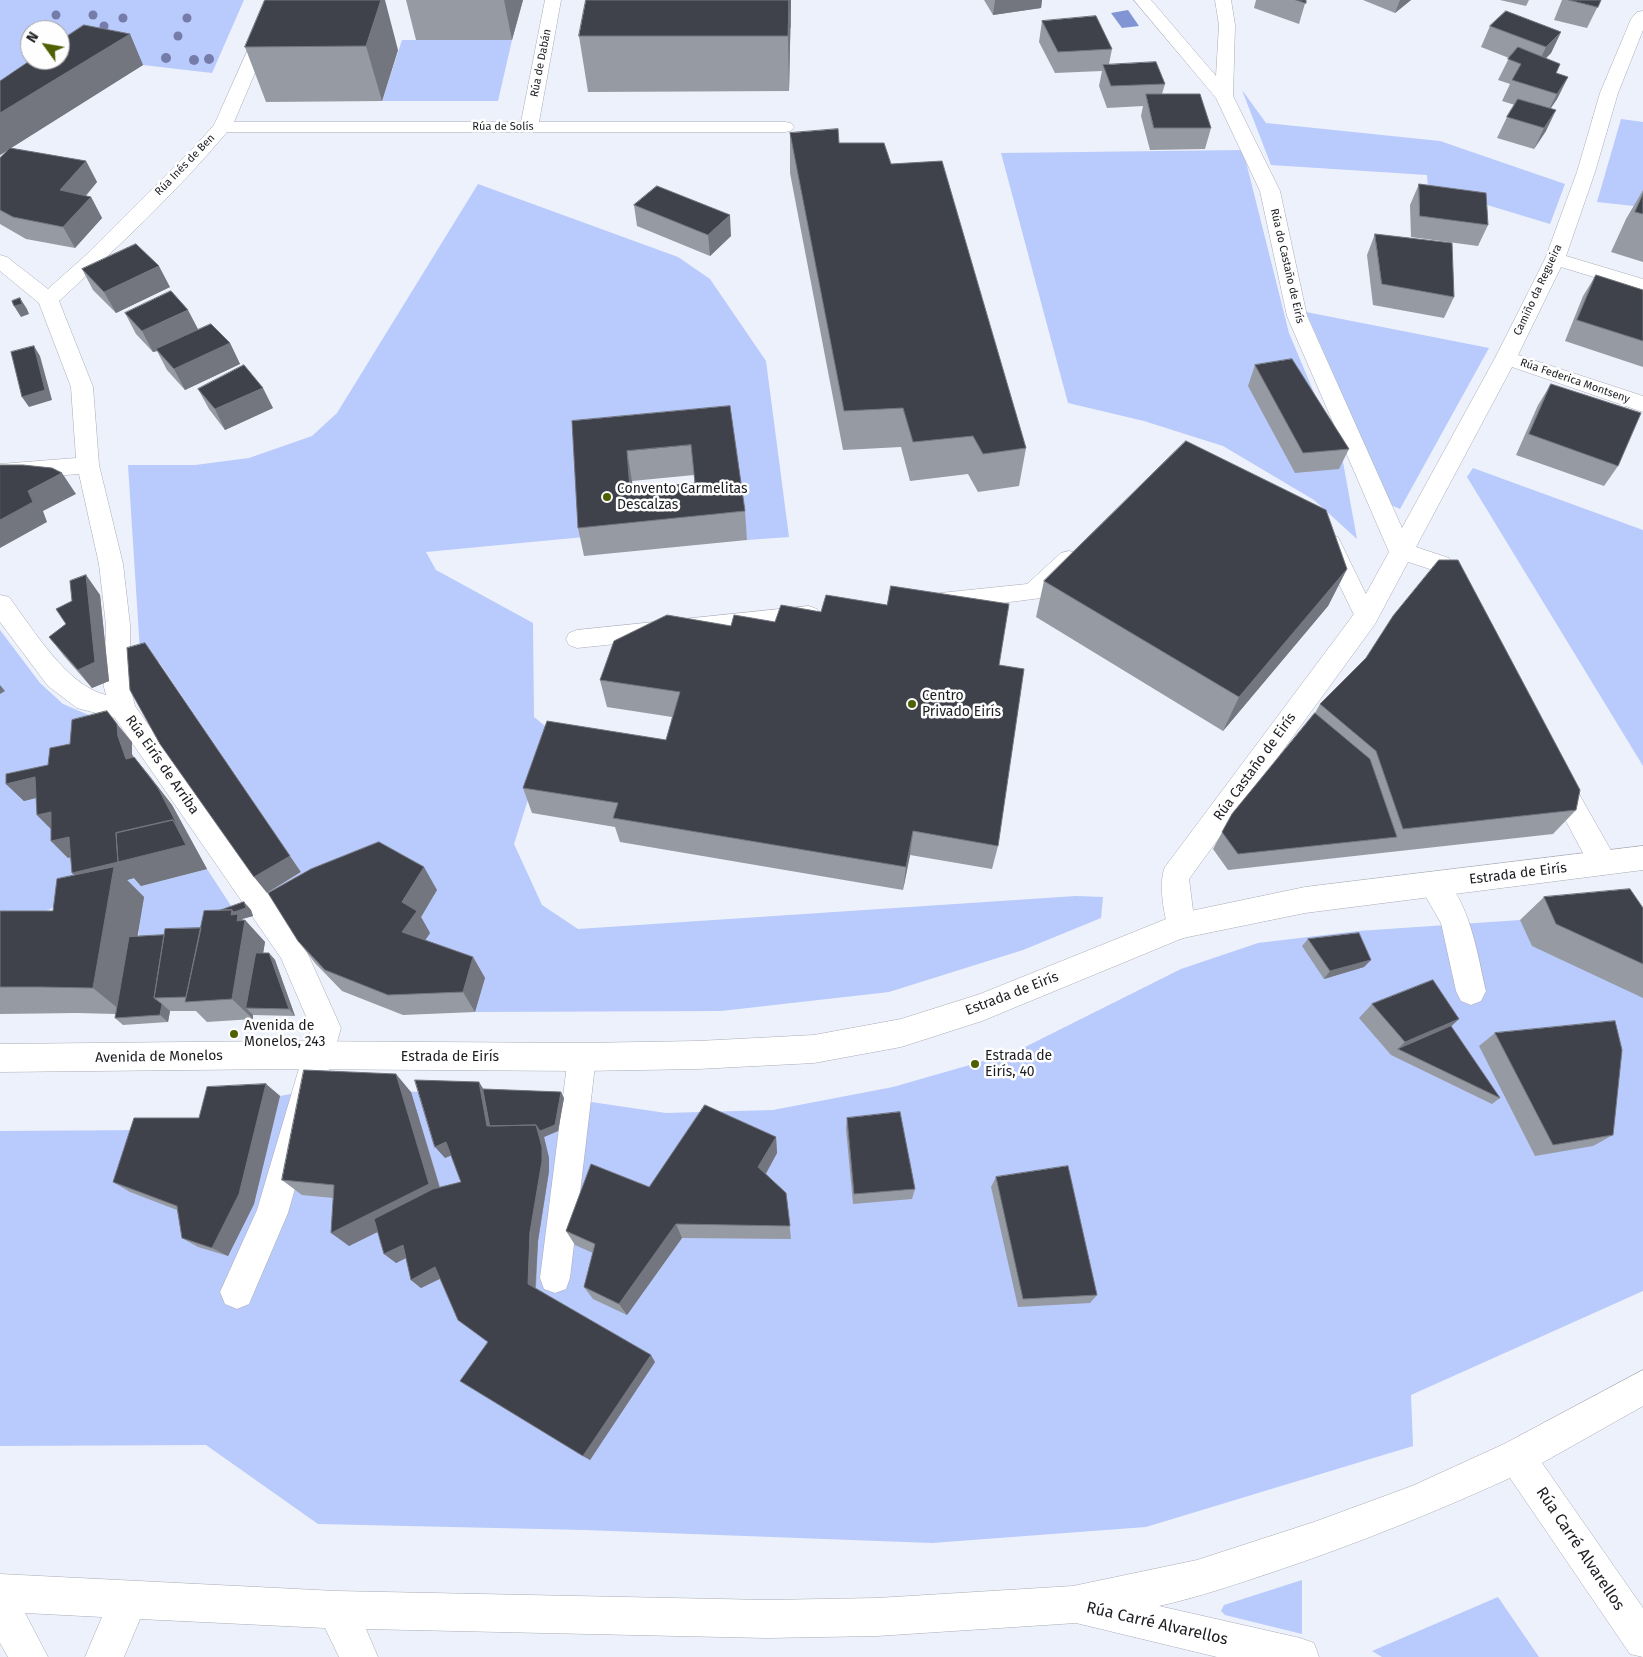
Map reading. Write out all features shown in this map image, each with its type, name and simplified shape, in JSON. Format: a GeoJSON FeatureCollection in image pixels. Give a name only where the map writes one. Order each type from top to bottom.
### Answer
{"type":"FeatureCollection","features":[{"type":"Feature","properties":{"kind":"street","name":"Rúa Inés de Ben"},"geometry":{"type":"LineString","coordinates":[[48,300],[93,259],[222,127],[278,0]]}},
{"type":"Feature","properties":{"kind":"street","name":"Rúa de Dabán"},"geometry":{"type":"LineString","coordinates":[[529,127],[553,0]]}},
{"type":"Feature","properties":{"kind":"street","name":"Rúa do Castaño de Eirís"},"geometry":{"type":"LineString","coordinates":[[1142,0],[1224,96],[1270,191],[1297,316],[1401,551]]}},
{"type":"Feature","properties":{"kind":"street"},"geometry":{"type":"LineString","coordinates":[[1223,0],[1228,26],[1224,96]]}},
{"type":"Feature","properties":{"kind":"street","name":"Camiño da Regueira"},"geometry":{"type":"LineString","coordinates":[[1401,551],[1506,358],[1554,259],[1586,172],[1610,93],[1639,19],[1643,16]]}},
{"type":"Feature","properties":{"kind":"street","name":"Rúa de Solís"},"geometry":{"type":"LineString","coordinates":[[222,127],[785,127]]}},
{"type":"Feature","properties":{"kind":"street"},"geometry":{"type":"LineString","coordinates":[[1554,259],[1643,286]]}},
{"type":"Feature","properties":{"kind":"street","name":"Rúa Eirís de Arriba"},"geometry":{"type":"LineString","coordinates":[[0,260],[48,300],[82,387],[88,465],[111,564],[118,625],[117,687],[122,709],[292,950],[326,1028],[272,1213],[237,1292]]}},
{"type":"Feature","properties":{"kind":"street","name":"Rúa Federica Montseny"},"geometry":{"type":"LineString","coordinates":[[1506,358],[1643,404]]}},
{"type":"Feature","properties":{"kind":"street"},"geometry":{"type":"LineString","coordinates":[[0,472],[88,465]]}},
{"type":"Feature","properties":{"kind":"street"},"geometry":{"type":"LineString","coordinates":[[1401,551],[1441,564],[1469,612]]}},
{"type":"Feature","properties":{"kind":"street","name":"Rúa Castaño de Eirís"},"geometry":{"type":"LineString","coordinates":[[1181,926],[1175,876],[1366,618],[1401,551]]}},
{"type":"Feature","properties":{"kind":"street"},"geometry":{"type":"LineString","coordinates":[[0,604],[57,679],[86,701],[122,709]]}},
{"type":"Feature","properties":{"kind":"street"},"geometry":{"type":"LineString","coordinates":[[1546,758],[1603,863]]}},
{"type":"Feature","properties":{"kind":"street","name":"Estrada de Eirís"},"geometry":{"type":"LineString","coordinates":[[318,1055],[378,1057],[698,1056],[814,1049],[901,1033],[982,1007],[1181,926],[1305,900],[1643,858]]}},
{"type":"Feature","properties":{"kind":"street"},"geometry":{"type":"LineString","coordinates":[[1433,885],[1455,919],[1471,991]]}},
{"type":"Feature","properties":{"kind":"street","name":"Avenida de Monelos"},"geometry":{"type":"LineString","coordinates":[[0,1058],[318,1055]]}},
{"type":"Feature","properties":{"kind":"street"},"geometry":{"type":"LineString","coordinates":[[0,1593],[336,1610],[767,1620],[877,1617],[1073,1605],[1197,1579],[1314,1540],[1417,1502],[1517,1457],[1643,1387]]}},
{"type":"Feature","properties":{"kind":"street","name":"Rúa Carré Alvarellos"},"geometry":{"type":"LineString","coordinates":[[1517,1457],[1643,1641]]}},
{"type":"Feature","properties":{"kind":"street"},"geometry":{"type":"LineString","coordinates":[[104,1657],[129,1601]]}},
{"type":"Feature","properties":{"kind":"street","name":"Rúa Carré Alvarellos"},"geometry":{"type":"LineString","coordinates":[[1073,1605],[1300,1657]]}},
{"type":"Feature","properties":{"kind":"street"},"geometry":{"type":"LineString","coordinates":[[336,1610],[359,1657]]}},
{"type":"Feature","properties":{"kind":"street"},"geometry":{"type":"LineString","coordinates":[[0,1614],[9,1622],[30,1657]]}},
{"type":"Feature","properties":{"kind":"lane"},"geometry":{"type":"LineString","coordinates":[[1320,528],[1342,566],[1366,618]]}},
{"type":"Feature","properties":{"kind":"lane"},"geometry":{"type":"LineString","coordinates":[[924,604],[1034,592],[1082,547]]}},
{"type":"Feature","properties":{"kind":"lane"},"geometry":{"type":"LineString","coordinates":[[577,639],[825,614]]}},
{"type":"Feature","properties":{"kind":"lane"},"geometry":{"type":"LineString","coordinates":[[555,1278],[582,1057]]}},
{"type":"Feature","properties":{"kind":"shaded area"},"geometry":{"type":"Polygon","coordinates":[[[0,0],[244,0],[212,73],[143,65],[70,51],[70,20],[20,20],[20,70],[30,70],[0,99],[0,0]]]}},
{"type":"Feature","properties":{"kind":"shaded area"},"geometry":{"type":"Polygon","coordinates":[[[1128,10],[1139,26],[1122,28],[1111,13],[1128,10]]]}},
{"type":"Feature","properties":{"kind":"shaded area"},"geometry":{"type":"Polygon","coordinates":[[[402,40],[512,40],[498,101],[382,101],[402,40]]]}},
{"type":"Feature","properties":{"kind":"shaded area"},"geometry":{"type":"Polygon","coordinates":[[[1242,90],[1266,123],[1440,141],[1565,184],[1550,224],[1428,187],[1427,175],[1271,165],[1242,90]]]}},
{"type":"Feature","properties":{"kind":"shaded area"},"geometry":{"type":"Polygon","coordinates":[[[1621,119],[1643,122],[1643,207],[1597,202],[1621,119]]]}},
{"type":"Feature","properties":{"kind":"shaded area"},"geometry":{"type":"Polygon","coordinates":[[[1243,150],[1289,333],[1343,462],[1357,539],[1314,500],[1223,446],[1144,421],[1068,403],[1001,153],[1243,150]]]}},
{"type":"Feature","properties":{"kind":"shaded area"},"geometry":{"type":"Polygon","coordinates":[[[478,184],[678,257],[710,279],[766,361],[789,537],[747,540],[732,437],[579,451],[584,537],[426,552],[436,570],[533,623],[534,717],[550,730],[514,844],[542,905],[578,929],[1076,896],[1103,897],[1101,918],[1023,950],[889,992],[721,1011],[475,1012],[485,978],[416,954],[416,924],[437,890],[286,916],[267,893],[301,872],[159,662],[141,667],[128,465],[195,465],[249,458],[312,436],[337,413],[478,184]]]}},
{"type":"Feature","properties":{"kind":"shaded area"},"geometry":{"type":"Polygon","coordinates":[[[1306,312],[1489,348],[1400,509],[1391,505],[1306,312]]]}},
{"type":"Feature","properties":{"kind":"shaded area"},"geometry":{"type":"Polygon","coordinates":[[[1473,468],[1643,530],[1643,766],[1467,477],[1473,468]]]}},
{"type":"Feature","properties":{"kind":"shaded area"},"geometry":{"type":"Polygon","coordinates":[[[0,630],[40,683],[63,704],[121,729],[24,801],[52,794],[85,853],[140,877],[141,886],[207,869],[237,915],[223,943],[138,939],[143,897],[54,907],[6,932],[0,925],[0,630]]]}},
{"type":"Feature","properties":{"kind":"shaded area"},"geometry":{"type":"Polygon","coordinates":[[[1643,907],[1643,1291],[1411,1395],[1413,1446],[1146,1527],[932,1543],[585,1530],[318,1524],[206,1445],[0,1446],[0,1131],[151,1130],[254,1204],[280,1096],[322,1088],[564,1098],[666,1113],[773,1110],[893,1087],[1015,1052],[1181,969],[1258,943],[1358,931],[1520,920],[1643,907]]]}},
{"type":"Feature","properties":{"kind":"shaded area"},"geometry":{"type":"Polygon","coordinates":[[[1302,1580],[1302,1634],[1225,1615],[1221,1611],[1224,1605],[1302,1580]]]}},
{"type":"Feature","properties":{"kind":"shaded area"},"geometry":{"type":"Polygon","coordinates":[[[1498,1597],[1539,1657],[1382,1657],[1372,1651],[1498,1597]]]}},
{"type":"Feature","properties":{"kind":"building"},"geometry":{"type":"Polygon","coordinates":[[[265,0],[381,0],[366,46],[245,47],[265,0]]]}},
{"type":"Feature","properties":{"kind":"building"},"geometry":{"type":"Polygon","coordinates":[[[586,0],[789,0],[788,36],[579,36],[586,0]]]}},
{"type":"Feature","properties":{"kind":"building"},"geometry":{"type":"Polygon","coordinates":[[[1569,0],[1601,0],[1598,7],[1569,0]]]}},
{"type":"Feature","properties":{"kind":"building"},"geometry":{"type":"Polygon","coordinates":[[[1506,11],[1561,32],[1546,47],[1490,26],[1506,11]]]}},
{"type":"Feature","properties":{"kind":"building"},"geometry":{"type":"Polygon","coordinates":[[[1096,16],[1112,49],[1058,52],[1042,21],[1096,16]]]}},
{"type":"Feature","properties":{"kind":"building"},"geometry":{"type":"Polygon","coordinates":[[[84,25],[130,34],[0,113],[0,81],[20,67],[20,70],[70,70],[70,34],[84,25]]]}},
{"type":"Feature","properties":{"kind":"building"},"geometry":{"type":"Polygon","coordinates":[[[1518,47],[1560,64],[1556,73],[1568,77],[1557,94],[1512,80],[1521,64],[1508,59],[1518,47]]]}},
{"type":"Feature","properties":{"kind":"building"},"geometry":{"type":"Polygon","coordinates":[[[1156,62],[1165,84],[1111,86],[1103,65],[1156,62]]]}},
{"type":"Feature","properties":{"kind":"building"},"geometry":{"type":"Polygon","coordinates":[[[1146,94],[1200,94],[1211,128],[1154,128],[1146,94]]]}},
{"type":"Feature","properties":{"kind":"building"},"geometry":{"type":"Polygon","coordinates":[[[1518,99],[1556,110],[1544,128],[1507,117],[1518,99]]]}},
{"type":"Feature","properties":{"kind":"building"},"geometry":{"type":"Polygon","coordinates":[[[838,129],[839,143],[884,143],[891,164],[942,161],[1026,448],[983,454],[973,436],[913,442],[903,408],[844,411],[790,133],[838,129]]]}},
{"type":"Feature","properties":{"kind":"building"},"geometry":{"type":"Polygon","coordinates":[[[10,148],[86,161],[60,190],[91,197],[63,227],[13,217],[0,210],[0,158],[10,148]]]}},
{"type":"Feature","properties":{"kind":"building"},"geometry":{"type":"Polygon","coordinates":[[[1419,184],[1486,193],[1488,225],[1420,216],[1419,184]]]}},
{"type":"Feature","properties":{"kind":"building"},"geometry":{"type":"Polygon","coordinates":[[[657,186],[730,215],[708,235],[634,205],[657,186]]]}},
{"type":"Feature","properties":{"kind":"building"},"geometry":{"type":"Polygon","coordinates":[[[1643,194],[1643,214],[1635,212],[1643,194]]]}},
{"type":"Feature","properties":{"kind":"building"},"geometry":{"type":"Polygon","coordinates":[[[1375,234],[1452,243],[1454,297],[1382,284],[1375,234]]]}},
{"type":"Feature","properties":{"kind":"building"},"geometry":{"type":"Polygon","coordinates":[[[136,244],[159,266],[104,292],[82,269],[136,244]]]}},
{"type":"Feature","properties":{"kind":"building"},"geometry":{"type":"Polygon","coordinates":[[[1596,275],[1643,290],[1643,341],[1577,320],[1596,275]]]}},
{"type":"Feature","properties":{"kind":"building"},"geometry":{"type":"Polygon","coordinates":[[[171,291],[188,310],[142,331],[125,313],[171,291]]]}},
{"type":"Feature","properties":{"kind":"building"},"geometry":{"type":"Polygon","coordinates":[[[20,298],[22,304],[14,306],[12,301],[20,298]]]}},
{"type":"Feature","properties":{"kind":"building"},"geometry":{"type":"Polygon","coordinates":[[[211,324],[230,343],[174,369],[156,349],[211,324]]]}},
{"type":"Feature","properties":{"kind":"building"},"geometry":{"type":"Polygon","coordinates":[[[34,346],[45,390],[22,397],[11,352],[34,346]]]}},
{"type":"Feature","properties":{"kind":"building"},"geometry":{"type":"Polygon","coordinates":[[[1292,359],[1349,449],[1303,453],[1255,365],[1292,359]]]}},
{"type":"Feature","properties":{"kind":"building"},"geometry":{"type":"Polygon","coordinates":[[[244,365],[263,388],[215,409],[198,389],[244,365]]]}},
{"type":"Feature","properties":{"kind":"building"},"geometry":{"type":"Polygon","coordinates":[[[1551,384],[1641,413],[1618,466],[1529,434],[1551,384]]]}},
{"type":"Feature","properties":{"kind":"building"},"geometry":{"type":"Polygon","coordinates":[[[730,406],[745,511],[578,528],[572,421],[730,406]],[[691,445],[627,451],[630,489],[695,483],[691,445]]]}},
{"type":"Feature","properties":{"kind":"building"},"geometry":{"type":"Polygon","coordinates":[[[1186,441],[1326,510],[1347,569],[1239,697],[1044,581],[1186,441]]]}},
{"type":"Feature","properties":{"kind":"building"},"geometry":{"type":"Polygon","coordinates":[[[0,465],[52,468],[62,473],[28,491],[33,502],[0,520],[0,465]]]}},
{"type":"Feature","properties":{"kind":"building"},"geometry":{"type":"Polygon","coordinates":[[[1439,560],[1458,560],[1580,790],[1576,810],[1403,829],[1376,751],[1320,704],[1366,658],[1393,616],[1439,560]]]}},
{"type":"Feature","properties":{"kind":"building"},"geometry":{"type":"Polygon","coordinates":[[[86,575],[95,662],[78,670],[49,637],[66,624],[56,609],[72,601],[70,581],[86,575]]]}},
{"type":"Feature","properties":{"kind":"building"},"geometry":{"type":"Polygon","coordinates":[[[891,586],[1009,604],[999,665],[1024,669],[998,846],[913,831],[906,867],[613,818],[618,803],[523,788],[547,721],[666,740],[680,692],[600,680],[614,641],[667,615],[731,626],[734,615],[775,622],[781,605],[821,612],[826,595],[887,605],[891,586]]]}},
{"type":"Feature","properties":{"kind":"building"},"geometry":{"type":"Polygon","coordinates":[[[145,643],[290,856],[254,877],[160,744],[130,690],[127,648],[145,643]]]}},
{"type":"Feature","properties":{"kind":"building"},"geometry":{"type":"Polygon","coordinates":[[[107,711],[117,724],[118,736],[126,759],[134,757],[158,788],[179,828],[173,820],[116,833],[118,862],[72,873],[69,837],[51,841],[51,812],[37,815],[35,777],[6,784],[6,774],[48,765],[50,748],[70,744],[72,720],[107,711]]]}},
{"type":"Feature","properties":{"kind":"building"},"geometry":{"type":"Polygon","coordinates":[[[1315,713],[1370,759],[1397,837],[1238,854],[1222,832],[1232,814],[1315,713]]]}},
{"type":"Feature","properties":{"kind":"building"},"geometry":{"type":"Polygon","coordinates":[[[173,820],[186,845],[118,862],[116,833],[173,820]]]}},
{"type":"Feature","properties":{"kind":"building"},"geometry":{"type":"Polygon","coordinates":[[[379,842],[424,867],[402,902],[417,911],[402,932],[473,957],[463,992],[388,995],[325,970],[298,941],[268,893],[311,869],[379,842]]]}},
{"type":"Feature","properties":{"kind":"building"},"geometry":{"type":"Polygon","coordinates":[[[114,867],[93,988],[0,987],[0,911],[53,911],[57,879],[114,867]]]}},
{"type":"Feature","properties":{"kind":"building"},"geometry":{"type":"Polygon","coordinates":[[[1630,889],[1643,908],[1643,964],[1556,924],[1544,897],[1630,889]]]}},
{"type":"Feature","properties":{"kind":"building"},"geometry":{"type":"Polygon","coordinates":[[[244,902],[246,908],[234,912],[232,910],[221,910],[244,902]]]}},
{"type":"Feature","properties":{"kind":"building"},"geometry":{"type":"Polygon","coordinates":[[[232,910],[231,915],[238,914],[237,921],[245,920],[232,999],[185,1002],[204,911],[232,910]]]}},
{"type":"Feature","properties":{"kind":"building"},"geometry":{"type":"Polygon","coordinates":[[[201,928],[186,997],[154,998],[165,929],[201,928]]]}},
{"type":"Feature","properties":{"kind":"building"},"geometry":{"type":"Polygon","coordinates":[[[1359,933],[1371,960],[1330,971],[1308,939],[1359,933]]]}},
{"type":"Feature","properties":{"kind":"building"},"geometry":{"type":"Polygon","coordinates":[[[164,935],[154,998],[162,1004],[160,1015],[115,1018],[129,937],[164,935]]]}},
{"type":"Feature","properties":{"kind":"building"},"geometry":{"type":"Polygon","coordinates":[[[256,953],[269,953],[289,1009],[246,1008],[256,953]]]}},
{"type":"Feature","properties":{"kind":"building"},"geometry":{"type":"Polygon","coordinates":[[[1433,980],[1459,1019],[1405,1042],[1372,1004],[1433,980]]]}},
{"type":"Feature","properties":{"kind":"building"},"geometry":{"type":"Polygon","coordinates":[[[1615,1021],[1622,1050],[1613,1135],[1553,1145],[1495,1033],[1615,1021]]]}},
{"type":"Feature","properties":{"kind":"building"},"geometry":{"type":"Polygon","coordinates":[[[1451,1026],[1500,1098],[1398,1049],[1451,1026]]]}},
{"type":"Feature","properties":{"kind":"building"},"geometry":{"type":"Polygon","coordinates":[[[304,1070],[396,1074],[429,1184],[331,1233],[334,1185],[282,1180],[304,1070]]]}},
{"type":"Feature","properties":{"kind":"building"},"geometry":{"type":"Polygon","coordinates":[[[415,1080],[479,1082],[487,1126],[536,1125],[542,1147],[542,1161],[530,1232],[528,1284],[651,1355],[583,1456],[460,1381],[488,1342],[458,1320],[435,1267],[411,1280],[403,1245],[384,1254],[374,1219],[433,1189],[461,1182],[446,1142],[435,1147],[415,1080]]]}},
{"type":"Feature","properties":{"kind":"building"},"geometry":{"type":"Polygon","coordinates":[[[266,1084],[239,1194],[212,1248],[182,1238],[177,1206],[113,1182],[134,1118],[199,1118],[207,1087],[266,1084]]]}},
{"type":"Feature","properties":{"kind":"building"},"geometry":{"type":"Polygon","coordinates":[[[483,1089],[561,1092],[555,1125],[540,1131],[536,1125],[490,1126],[483,1089]]]}},
{"type":"Feature","properties":{"kind":"building"},"geometry":{"type":"Polygon","coordinates":[[[705,1105],[776,1137],[758,1167],[786,1193],[790,1226],[676,1224],[619,1304],[584,1287],[595,1244],[566,1231],[591,1164],[649,1187],[705,1105]]]}},
{"type":"Feature","properties":{"kind":"building"},"geometry":{"type":"Polygon","coordinates":[[[900,1112],[915,1189],[854,1194],[847,1118],[900,1112]]]}},
{"type":"Feature","properties":{"kind":"building"},"geometry":{"type":"Polygon","coordinates":[[[1068,1166],[1097,1295],[1023,1299],[996,1177],[1068,1166]]]}},
{"type":"Feature","properties":{"kind":"place","name":"Convento Carmelitas Descalzas"},"geometry":{"type":"Point","coordinates":[607,497]}},
{"type":"Feature","properties":{"kind":"place","name":"Centro Privado Eirís"},"geometry":{"type":"Point","coordinates":[912,704]}},
{"type":"Feature","properties":{"kind":"place","name":"Avenida de Monelos, 243"},"geometry":{"type":"Point","coordinates":[234,1034]}},
{"type":"Feature","properties":{"kind":"place","name":"Estrada de Eirís, 40"},"geometry":{"type":"Point","coordinates":[975,1064]}}]}
